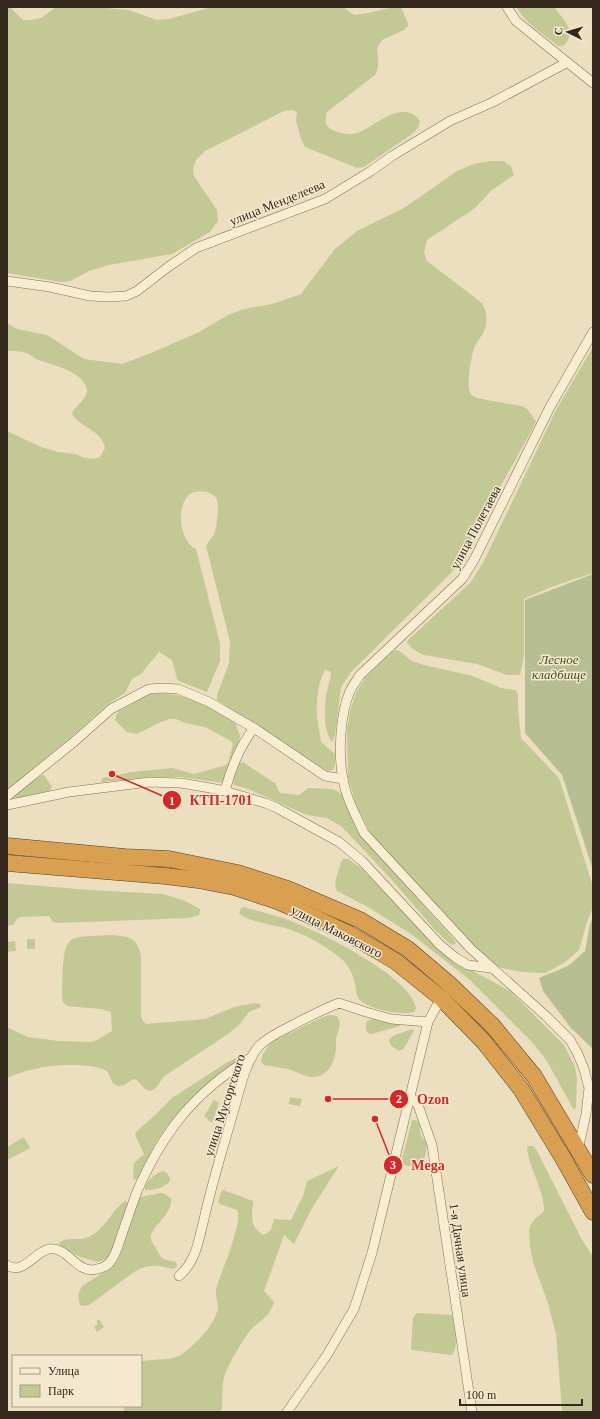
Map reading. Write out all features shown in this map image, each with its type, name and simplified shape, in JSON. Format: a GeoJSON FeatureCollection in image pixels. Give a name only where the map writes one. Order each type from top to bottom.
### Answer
{"type":"FeatureCollection","features":[{"type":"Feature","properties":{"kind":"highway","name":"улица Маковского"},"geometry":{"type":"LineString","coordinates":[[7,846],[125,857],[168,859],[238,873],[288,889],[360,920],[408,949],[448,983],[492,1025],[534,1076],[593,1175]]}},
{"type":"Feature","properties":{"kind":"highway","name":"улица Маковского"},"geometry":{"type":"LineString","coordinates":[[7,863],[165,876],[198,880],[234,887],[277,901],[349,934],[395,960],[441,998],[484,1042],[521,1089],[563,1158],[593,1212]]}},
{"type":"Feature","properties":{"kind":"street"},"geometry":{"type":"LineString","coordinates":[[507,7],[516,21],[593,84]]}},
{"type":"Feature","properties":{"kind":"street","name":"улица Менделеева"},"geometry":{"type":"LineString","coordinates":[[7,281],[50,287],[90,296],[126,296],[137,292],[168,267],[196,248],[325,199],[450,121],[493,102],[566,63]]}},
{"type":"Feature","properties":{"kind":"street","name":"улица Полетаева"},"geometry":{"type":"LineString","coordinates":[[591,1087],[577,1052],[570,1040],[546,1016],[490,968],[471,949],[364,833],[353,811],[343,779],[341,753],[342,722],[350,691],[360,675],[462,578],[474,560],[550,407],[593,332]]}},
{"type":"Feature","properties":{"kind":"street"},"geometry":{"type":"LineString","coordinates":[[7,796],[75,741],[110,709],[149,689],[163,688],[178,689],[209,702],[254,728],[325,776],[343,779]]}},
{"type":"Feature","properties":{"kind":"street"},"geometry":{"type":"LineString","coordinates":[[225,791],[235,761],[248,735],[254,728]]}},
{"type":"Feature","properties":{"kind":"street"},"geometry":{"type":"LineString","coordinates":[[7,805],[69,792],[149,782],[181,783],[225,791],[276,808],[339,842],[362,861],[440,945],[456,958],[468,965],[490,968]]}},
{"type":"Feature","properties":{"kind":"street"},"geometry":{"type":"LineString","coordinates":[[287,1412],[327,1355],[354,1309],[372,1253],[428,1022],[441,998]]}},
{"type":"Feature","properties":{"kind":"street","name":"улица Мусоргского"},"geometry":{"type":"LineString","coordinates":[[179,1276],[190,1263],[198,1245],[213,1181],[242,1082],[252,1058],[259,1046],[268,1038],[320,1010],[339,1002],[391,1019],[428,1022]]}},
{"type":"Feature","properties":{"kind":"street"},"geometry":{"type":"LineString","coordinates":[[7,1265],[20,1268],[41,1253],[50,1249],[58,1249],[86,1269],[96,1269],[107,1265],[115,1255],[136,1195],[144,1177],[177,1120],[203,1092],[232,1070],[252,1058]]}},
{"type":"Feature","properties":{"kind":"street"},"geometry":{"type":"LineString","coordinates":[[578,1150],[591,1087]]}},
{"type":"Feature","properties":{"kind":"street","name":"1-я Дачная улица"},"geometry":{"type":"LineString","coordinates":[[411,1097],[418,1105],[432,1145],[472,1412]]}},
{"type":"Feature","properties":{"kind":"green space"},"geometry":{"type":"Polygon","coordinates":[[[7,7],[11,8],[23,20],[41,18],[56,7],[96,7],[128,10],[157,20],[169,19],[212,7],[343,7],[354,15],[401,7],[408,26],[404,30],[382,40],[377,48],[378,65],[375,75],[327,112],[326,124],[331,129],[340,133],[354,134],[389,115],[398,112],[413,114],[420,121],[418,128],[412,134],[364,167],[357,168],[305,147],[296,121],[297,112],[292,110],[284,111],[205,151],[196,160],[193,169],[194,176],[217,210],[218,221],[210,232],[172,254],[109,265],[89,271],[70,281],[61,282],[7,273],[7,7]]]}},
{"type":"Feature","properties":{"kind":"green space"},"geometry":{"type":"Polygon","coordinates":[[[516,7],[554,7],[564,19],[569,29],[569,38],[566,43],[563,46],[558,46],[530,24],[516,7]]]}},
{"type":"Feature","properties":{"kind":"green space"},"geometry":{"type":"Polygon","coordinates":[[[491,161],[503,161],[511,166],[514,175],[492,190],[475,208],[427,240],[424,253],[427,261],[482,303],[485,311],[485,327],[476,344],[471,359],[469,381],[470,393],[473,396],[482,399],[522,406],[527,409],[536,421],[454,570],[351,672],[341,687],[335,735],[332,742],[325,723],[326,700],[331,672],[325,670],[318,693],[317,717],[321,742],[335,754],[335,766],[333,770],[328,771],[321,767],[217,700],[217,695],[229,663],[230,642],[206,546],[215,531],[218,515],[218,503],[215,497],[209,493],[201,491],[190,494],[183,504],[181,511],[181,525],[190,545],[196,549],[220,643],[220,661],[207,692],[179,681],[177,679],[172,660],[159,652],[141,674],[132,679],[125,693],[107,705],[7,790],[7,431],[41,447],[58,452],[75,454],[85,458],[94,459],[100,457],[105,448],[100,437],[76,419],[72,414],[86,394],[87,391],[85,384],[74,374],[58,366],[36,359],[26,353],[19,351],[7,351],[7,323],[17,329],[47,335],[84,359],[122,364],[199,332],[228,315],[244,309],[272,304],[301,294],[335,249],[357,231],[404,208],[457,171],[474,164],[491,161]]]}},
{"type":"Feature","properties":{"kind":"green space"},"geometry":{"type":"Polygon","coordinates":[[[593,347],[593,573],[551,587],[524,599],[524,657],[520,675],[507,675],[477,664],[424,655],[411,647],[407,643],[408,640],[470,583],[483,563],[556,410],[593,347]]]}},
{"type":"Feature","properties":{"kind":"green space","name":"Лесное кладбище"},"geometry":{"type":"Polygon","coordinates":[[[593,574],[593,870],[562,775],[525,733],[525,600],[593,574]]]}},
{"type":"Feature","properties":{"kind":"green space"},"geometry":{"type":"Polygon","coordinates":[[[398,650],[412,661],[473,676],[501,688],[516,690],[518,695],[521,738],[559,778],[593,887],[593,907],[579,950],[564,963],[545,973],[522,972],[492,966],[370,833],[356,804],[348,778],[347,731],[350,711],[356,693],[365,678],[393,651],[398,650]]]}},
{"type":"Feature","properties":{"kind":"green space"},"geometry":{"type":"Polygon","coordinates":[[[163,693],[183,696],[200,702],[234,719],[240,736],[239,744],[223,783],[181,777],[149,777],[101,782],[102,778],[132,772],[172,768],[194,774],[226,765],[228,763],[233,744],[231,741],[205,727],[185,723],[176,719],[170,719],[137,734],[127,732],[115,720],[119,711],[150,694],[163,693]]]}},
{"type":"Feature","properties":{"kind":"green space"},"geometry":{"type":"Polygon","coordinates":[[[243,762],[276,784],[281,793],[299,795],[308,788],[332,789],[342,795],[358,832],[455,941],[456,944],[451,945],[436,931],[391,879],[341,826],[327,818],[307,815],[248,789],[234,785],[234,777],[238,763],[243,762]]]}},
{"type":"Feature","properties":{"kind":"green space"},"geometry":{"type":"Polygon","coordinates":[[[44,775],[52,787],[49,791],[16,798],[14,797],[14,794],[44,775]]]}},
{"type":"Feature","properties":{"kind":"green space"},"geometry":{"type":"Polygon","coordinates":[[[348,859],[362,869],[436,947],[449,958],[510,991],[564,1045],[575,1067],[577,1079],[576,1108],[573,1109],[547,1061],[532,1042],[470,980],[411,934],[368,907],[337,891],[335,883],[342,860],[348,859]]]}},
{"type":"Feature","properties":{"kind":"green space"},"geometry":{"type":"Polygon","coordinates":[[[7,883],[89,890],[163,894],[183,900],[200,909],[199,915],[188,918],[60,923],[53,922],[49,916],[20,917],[13,925],[7,926],[7,883]]]}},
{"type":"Feature","properties":{"kind":"green space"},"geometry":{"type":"Polygon","coordinates":[[[244,907],[296,923],[365,958],[400,984],[411,996],[416,1008],[414,1012],[402,1013],[385,1011],[363,1003],[357,995],[355,983],[346,963],[339,957],[317,942],[300,933],[257,922],[243,916],[239,913],[241,908],[244,907]]]}},
{"type":"Feature","properties":{"kind":"green space"},"geometry":{"type":"Polygon","coordinates":[[[593,917],[593,1049],[571,1028],[543,991],[539,978],[568,966],[585,951],[590,924],[593,917]]]}},
{"type":"Feature","properties":{"kind":"green space"},"geometry":{"type":"Polygon","coordinates":[[[111,935],[123,936],[131,939],[139,949],[141,956],[141,1016],[146,1024],[205,1019],[234,1007],[255,1003],[260,1004],[261,1007],[249,1012],[240,1024],[228,1034],[163,1077],[160,1083],[150,1091],[144,1088],[135,1079],[123,1085],[116,1085],[106,1071],[92,1066],[54,1066],[29,1070],[7,1078],[7,1027],[28,1037],[58,1041],[91,1042],[112,1031],[111,1012],[101,1009],[67,1006],[63,1002],[62,996],[64,956],[69,942],[73,939],[81,937],[111,935]]]}},
{"type":"Feature","properties":{"kind":"green space"},"geometry":{"type":"Polygon","coordinates":[[[27,939],[35,939],[35,949],[27,949],[27,939]]]}},
{"type":"Feature","properties":{"kind":"green space"},"geometry":{"type":"Polygon","coordinates":[[[15,941],[16,951],[7,952],[7,942],[15,941]]]}},
{"type":"Feature","properties":{"kind":"green space"},"geometry":{"type":"Polygon","coordinates":[[[330,1015],[337,1016],[340,1023],[336,1039],[334,1060],[328,1070],[323,1074],[309,1077],[288,1069],[264,1065],[261,1061],[263,1054],[271,1042],[330,1015]]]}},
{"type":"Feature","properties":{"kind":"green space"},"geometry":{"type":"Polygon","coordinates":[[[374,1019],[399,1024],[400,1026],[369,1034],[366,1029],[366,1023],[367,1021],[374,1019]]]}},
{"type":"Feature","properties":{"kind":"green space"},"geometry":{"type":"Polygon","coordinates":[[[412,1029],[414,1031],[404,1048],[400,1051],[394,1048],[389,1042],[393,1036],[412,1029]]]}},
{"type":"Feature","properties":{"kind":"green space"},"geometry":{"type":"Polygon","coordinates":[[[245,1054],[244,1058],[194,1096],[182,1109],[168,1125],[155,1144],[139,1178],[134,1180],[134,1163],[144,1154],[135,1133],[172,1098],[226,1063],[245,1054]]]}},
{"type":"Feature","properties":{"kind":"green space"},"geometry":{"type":"Polygon","coordinates":[[[290,1097],[302,1099],[300,1106],[289,1104],[290,1097]]]}},
{"type":"Feature","properties":{"kind":"green space"},"geometry":{"type":"Polygon","coordinates":[[[214,1100],[219,1103],[212,1123],[204,1116],[214,1100]]]}},
{"type":"Feature","properties":{"kind":"green space"},"geometry":{"type":"Polygon","coordinates":[[[412,1120],[416,1120],[419,1124],[420,1133],[427,1144],[424,1162],[420,1162],[419,1168],[404,1165],[402,1159],[412,1120]]]}},
{"type":"Feature","properties":{"kind":"green space"},"geometry":{"type":"Polygon","coordinates":[[[24,1137],[30,1148],[7,1160],[7,1147],[24,1137]]]}},
{"type":"Feature","properties":{"kind":"green space"},"geometry":{"type":"Polygon","coordinates":[[[528,1146],[533,1146],[536,1149],[581,1238],[593,1257],[593,1412],[563,1412],[562,1410],[556,1334],[548,1303],[533,1262],[530,1246],[529,1230],[531,1224],[544,1211],[544,1204],[527,1151],[528,1146]]]}},
{"type":"Feature","properties":{"kind":"green space"},"geometry":{"type":"Polygon","coordinates":[[[339,1166],[312,1208],[294,1244],[284,1235],[264,1291],[274,1302],[267,1316],[249,1332],[228,1367],[223,1382],[221,1412],[124,1412],[124,1407],[142,1407],[142,1362],[175,1358],[185,1352],[199,1339],[212,1324],[215,1318],[218,1310],[216,1288],[232,1244],[238,1216],[237,1210],[218,1202],[221,1192],[223,1190],[253,1201],[252,1221],[259,1232],[264,1235],[271,1230],[274,1219],[291,1220],[303,1196],[307,1181],[339,1166]]]}},
{"type":"Feature","properties":{"kind":"green space"},"geometry":{"type":"Polygon","coordinates":[[[163,1171],[166,1172],[170,1178],[170,1181],[159,1188],[145,1190],[146,1184],[151,1178],[163,1171]]]}},
{"type":"Feature","properties":{"kind":"green space"},"geometry":{"type":"Polygon","coordinates":[[[163,1193],[171,1198],[171,1204],[166,1214],[155,1228],[151,1239],[161,1257],[163,1259],[176,1262],[176,1268],[170,1269],[160,1266],[153,1266],[140,1269],[89,1305],[81,1306],[78,1296],[82,1286],[112,1267],[118,1259],[136,1202],[141,1197],[163,1193]]]}},
{"type":"Feature","properties":{"kind":"green space"},"geometry":{"type":"Polygon","coordinates":[[[125,1201],[127,1202],[127,1205],[112,1252],[108,1259],[97,1262],[78,1256],[60,1246],[59,1243],[62,1241],[69,1239],[83,1239],[98,1231],[125,1201]]]}},
{"type":"Feature","properties":{"kind":"green space"},"geometry":{"type":"Polygon","coordinates":[[[417,1313],[451,1315],[453,1318],[456,1343],[454,1352],[451,1355],[412,1350],[413,1318],[417,1313]]]}},
{"type":"Feature","properties":{"kind":"green space"},"geometry":{"type":"Polygon","coordinates":[[[99,1319],[104,1327],[97,1332],[94,1327],[98,1324],[96,1321],[99,1319]]]}},
{"type":"Feature","properties":{"kind":"place","name":"КТП-1701"},"geometry":{"type":"Point","coordinates":[112,774]}},
{"type":"Feature","properties":{"kind":"place","name":"Ozon"},"geometry":{"type":"Point","coordinates":[328,1099]}},
{"type":"Feature","properties":{"kind":"place","name":"Mega"},"geometry":{"type":"Point","coordinates":[375,1119]}}]}
